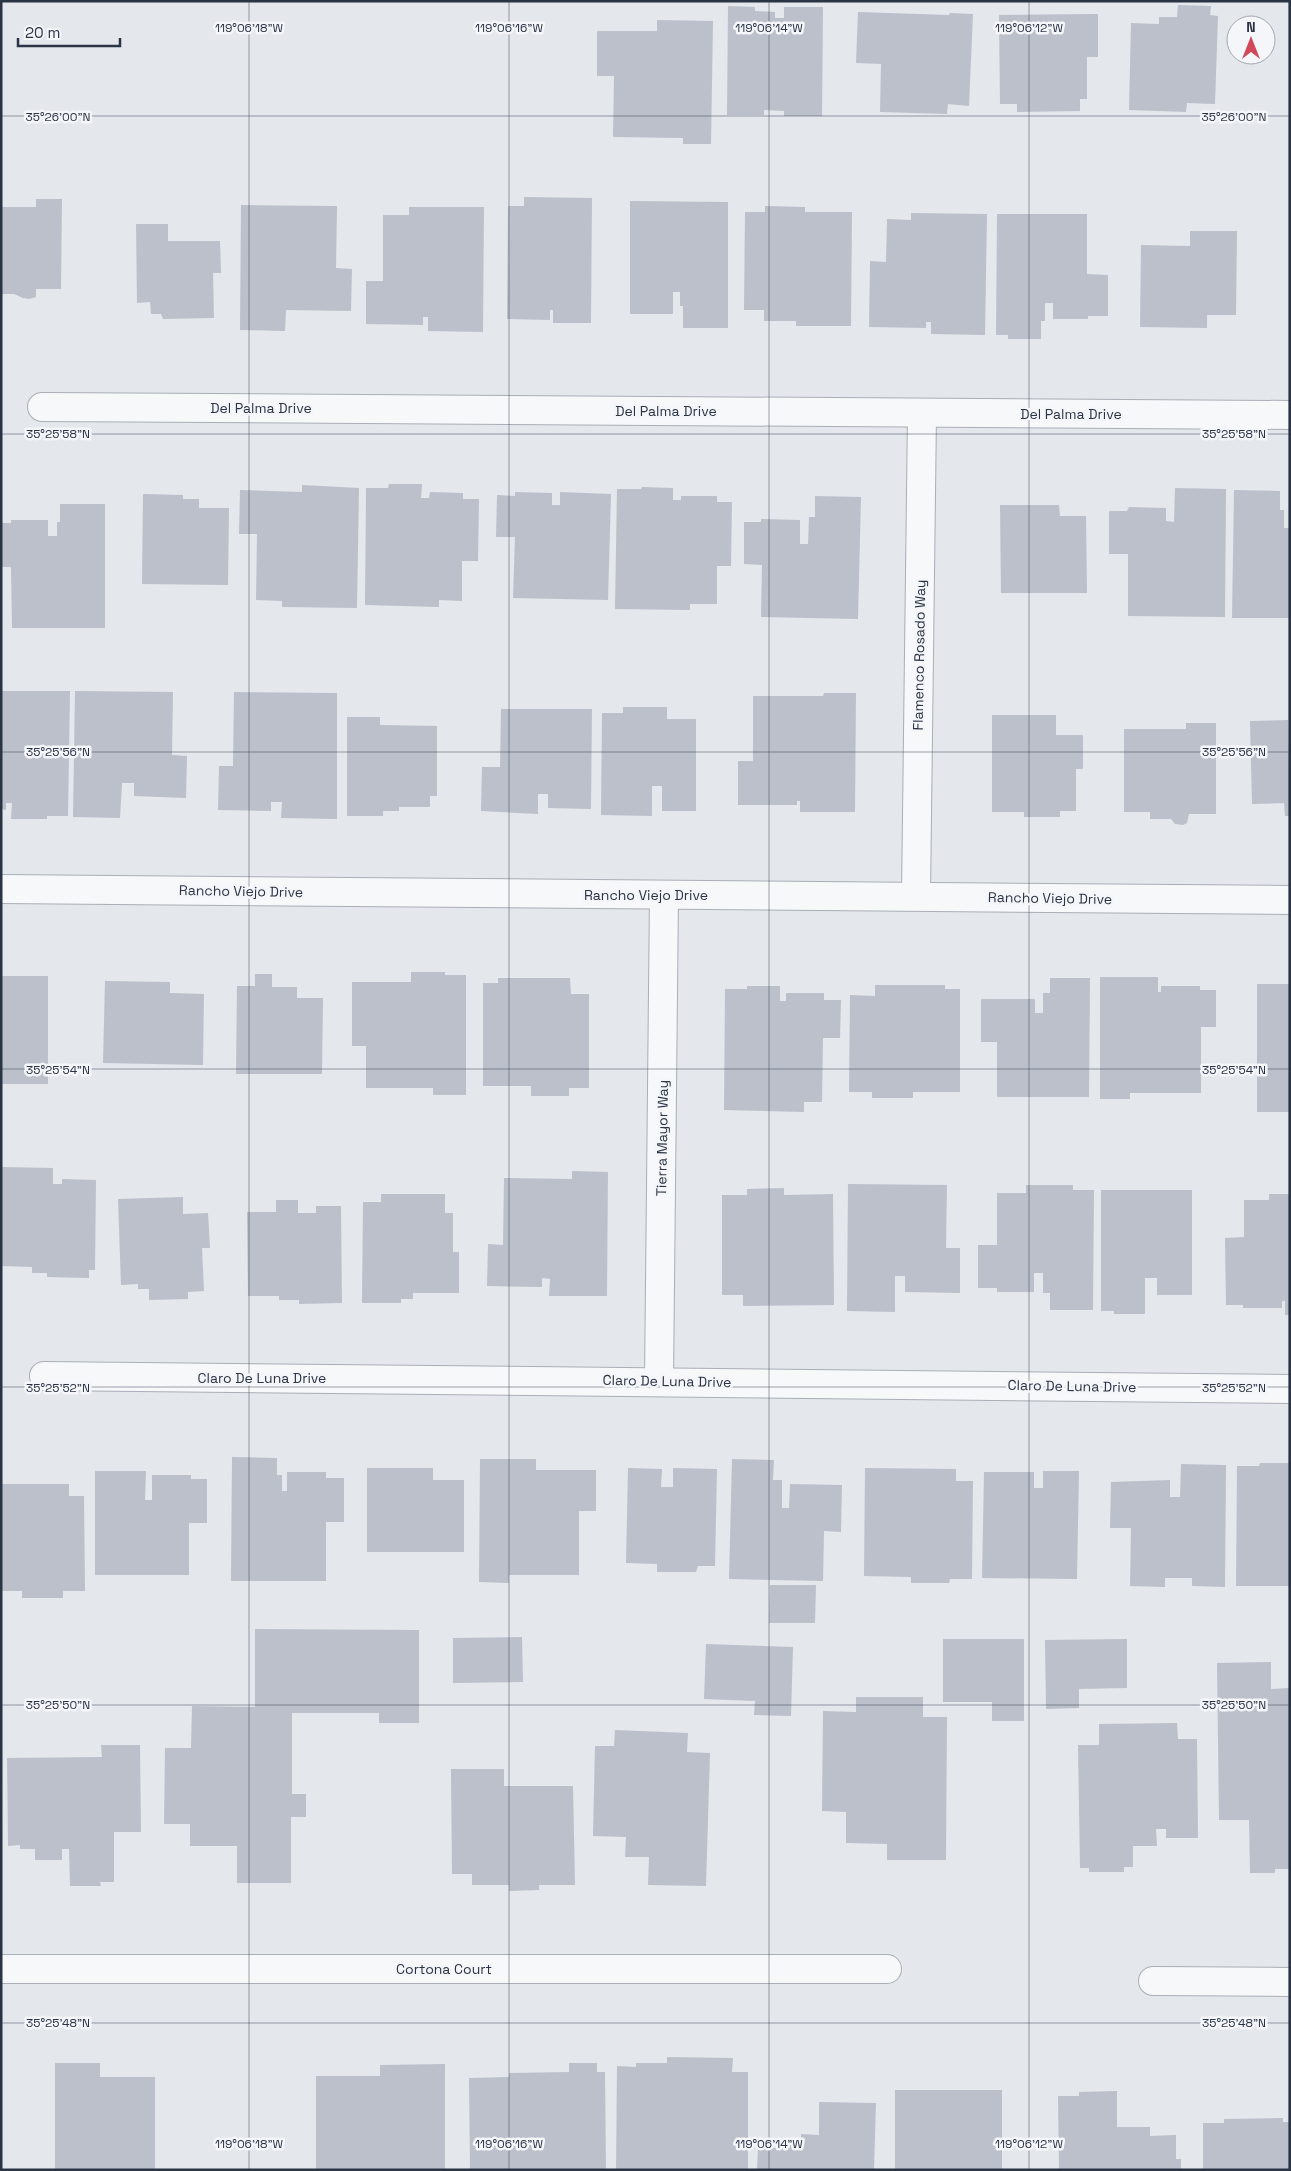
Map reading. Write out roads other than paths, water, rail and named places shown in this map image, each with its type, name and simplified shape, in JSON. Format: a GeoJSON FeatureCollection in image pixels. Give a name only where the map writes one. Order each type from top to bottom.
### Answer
{"type":"FeatureCollection","features":[{"type":"Feature","properties":{"kind":"street","name":"Del Palma Drive"},"geometry":{"type":"LineString","coordinates":[[42,407],[1290,415]]}},
{"type":"Feature","properties":{"kind":"street","name":"Flamenco Rosado Way"},"geometry":{"type":"LineString","coordinates":[[916,896],[922,413]]}},
{"type":"Feature","properties":{"kind":"street","name":"Rancho Viejo Drive"},"geometry":{"type":"LineString","coordinates":[[1,889],[1290,900]]}},
{"type":"Feature","properties":{"kind":"street","name":"Tierra Mayor Way"},"geometry":{"type":"LineString","coordinates":[[660,1381],[664,895]]}},
{"type":"Feature","properties":{"kind":"street","name":"Claro De Luna Drive"},"geometry":{"type":"LineString","coordinates":[[44,1376],[1290,1389]]}},
{"type":"Feature","properties":{"kind":"street","name":"Cortona Court"},"geometry":{"type":"LineString","coordinates":[[1,1969],[886,1969]]}},
{"type":"Feature","properties":{"kind":"street"},"geometry":{"type":"LineString","coordinates":[[1153,1981],[1290,1982]]}}]}
